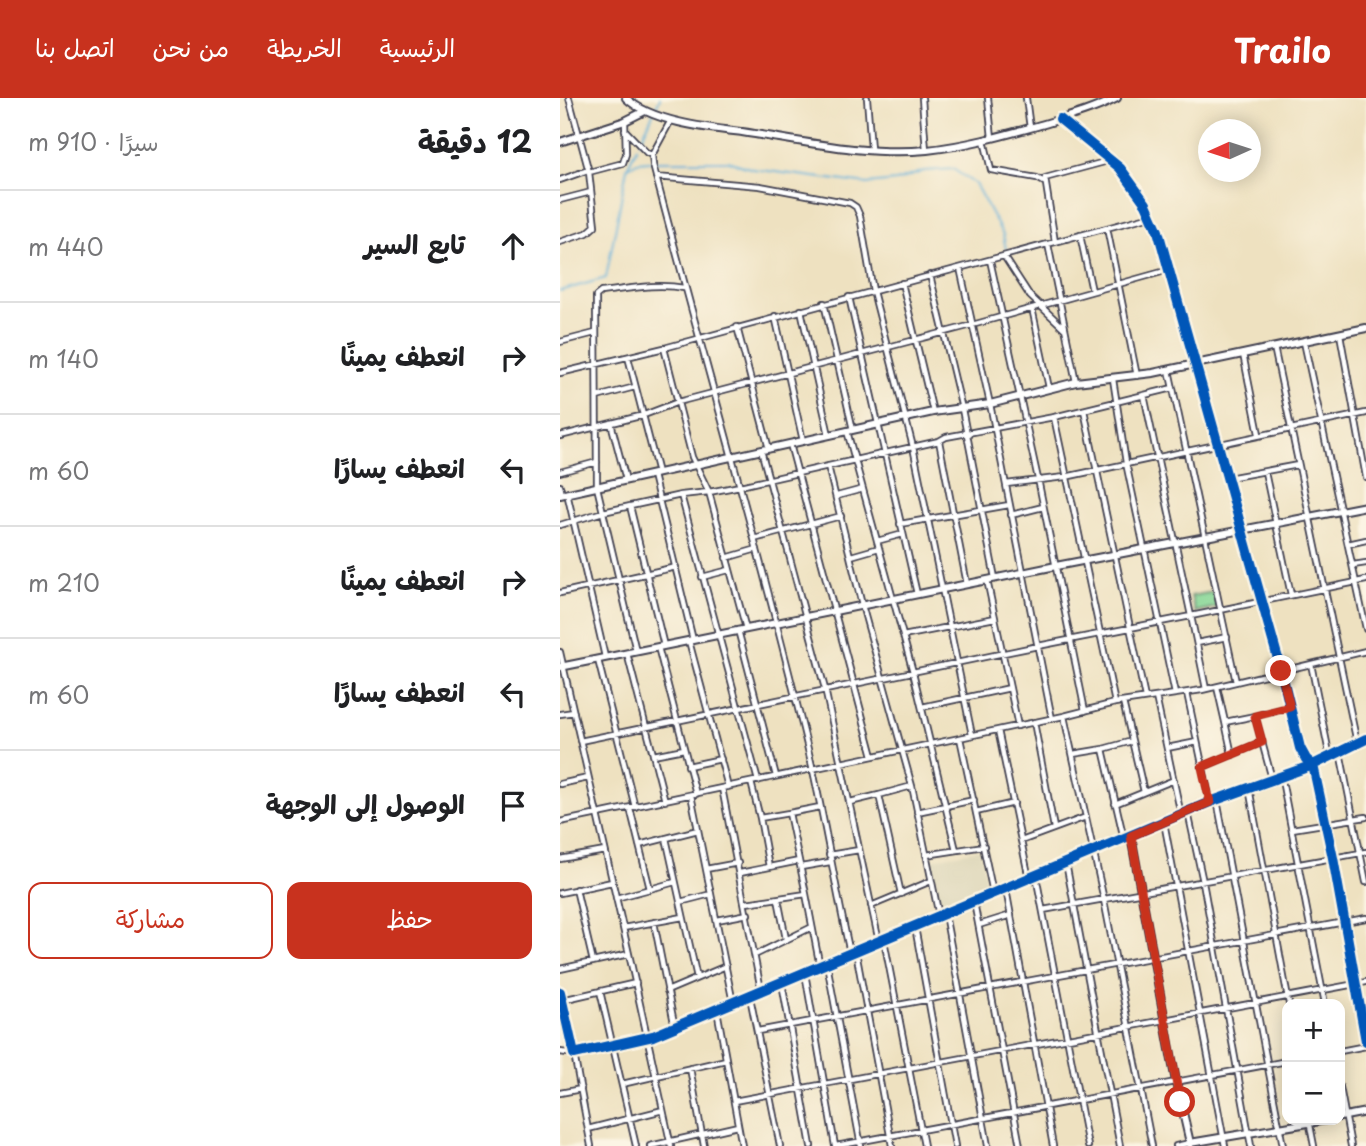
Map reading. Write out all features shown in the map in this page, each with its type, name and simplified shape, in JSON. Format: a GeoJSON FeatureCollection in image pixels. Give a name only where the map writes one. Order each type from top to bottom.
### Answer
{"type":"FeatureCollection","features":[{"type":"Feature","properties":{"kind":"street"},"geometry":{"type":"LineString","coordinates":[[560,100],[569,98],[589,171],[595,226],[592,231],[560,242]]}},
{"type":"Feature","properties":{"kind":"street"},"geometry":{"type":"LineString","coordinates":[[867,98],[871,149]]}},
{"type":"Feature","properties":{"kind":"street"},"geometry":{"type":"LineString","coordinates":[[922,98],[926,150]]}},
{"type":"Feature","properties":{"kind":"street"},"geometry":{"type":"LineString","coordinates":[[988,98],[992,138]]}},
{"type":"Feature","properties":{"kind":"street"},"geometry":{"type":"LineString","coordinates":[[1026,98],[1030,128]]}},
{"type":"Feature","properties":{"kind":"street"},"geometry":{"type":"LineString","coordinates":[[631,100],[646,111],[658,115],[727,130],[871,149],[926,150],[984,140],[1030,128],[1117,98]]}},
{"type":"Feature","properties":{"kind":"street"},"geometry":{"type":"LineString","coordinates":[[560,142],[625,121],[646,111]]}},
{"type":"Feature","properties":{"kind":"street"},"geometry":{"type":"LineString","coordinates":[[671,119],[652,157],[653,165],[684,288],[757,549],[813,769],[830,862],[867,1011],[892,1146]]}},
{"type":"Feature","properties":{"kind":"street"},"geometry":{"type":"LineString","coordinates":[[1060,119],[1112,160],[1126,176],[1152,215],[1170,270],[1300,748],[1313,765],[1333,858],[1366,1044],[1345,1050]]}},
{"type":"Feature","properties":{"kind":"street"},"geometry":{"type":"LineString","coordinates":[[560,180],[623,163],[626,154],[625,121]]}},
{"type":"Feature","properties":{"kind":"street"},"geometry":{"type":"LineString","coordinates":[[625,130],[652,157]]}},
{"type":"Feature","properties":{"kind":"street"},"geometry":{"type":"LineString","coordinates":[[984,140],[991,170],[1025,175],[1044,182]]}},
{"type":"Feature","properties":{"kind":"street"},"geometry":{"type":"LineString","coordinates":[[1055,242],[1044,182],[1048,176],[1112,160]]}},
{"type":"Feature","properties":{"kind":"street"},"geometry":{"type":"LineString","coordinates":[[656,177],[771,188],[850,202],[856,207],[860,216],[873,290],[913,447],[972,735]]}},
{"type":"Feature","properties":{"kind":"street"},"geometry":{"type":"LineString","coordinates":[[560,200],[591,192]]}},
{"type":"Feature","properties":{"kind":"street"},"geometry":{"type":"LineString","coordinates":[[560,373],[664,348],[1152,215]]}},
{"type":"Feature","properties":{"kind":"street"},"geometry":{"type":"LineString","coordinates":[[1107,228],[1137,376]]}},
{"type":"Feature","properties":{"kind":"street"},"geometry":{"type":"LineString","coordinates":[[1080,235],[1092,291]]}},
{"type":"Feature","properties":{"kind":"street"},"geometry":{"type":"LineString","coordinates":[[1048,244],[1076,382]]}},
{"type":"Feature","properties":{"kind":"street"},"geometry":{"type":"LineString","coordinates":[[1004,256],[1022,286],[1039,306],[1066,329]]}},
{"type":"Feature","properties":{"kind":"street"},"geometry":{"type":"LineString","coordinates":[[990,260],[1085,711]]}},
{"type":"Feature","properties":{"kind":"street"},"geometry":{"type":"LineString","coordinates":[[960,268],[990,404],[1052,719]]}},
{"type":"Feature","properties":{"kind":"street"},"geometry":{"type":"LineString","coordinates":[[560,436],[1170,270]]}},
{"type":"Feature","properties":{"kind":"street"},"geometry":{"type":"LineString","coordinates":[[930,275],[962,409],[995,578]]}},
{"type":"Feature","properties":{"kind":"street"},"geometry":{"type":"LineString","coordinates":[[902,283],[933,412]]}},
{"type":"Feature","properties":{"kind":"street"},"geometry":{"type":"LineString","coordinates":[[636,652],[597,487],[597,293],[657,286],[684,288]]}},
{"type":"Feature","properties":{"kind":"street"},"geometry":{"type":"LineString","coordinates":[[849,297],[917,594]]}},
{"type":"Feature","properties":{"kind":"street"},"geometry":{"type":"LineString","coordinates":[[824,303],[838,360],[855,459],[913,672],[956,850]]}},
{"type":"Feature","properties":{"kind":"street"},"geometry":{"type":"LineString","coordinates":[[1032,308],[1049,388]]}},
{"type":"Feature","properties":{"kind":"street"},"geometry":{"type":"LineString","coordinates":[[801,310],[829,435]]}},
{"type":"Feature","properties":{"kind":"street"},"geometry":{"type":"LineString","coordinates":[[775,316],[803,441]]}},
{"type":"Feature","properties":{"kind":"street"},"geometry":{"type":"LineString","coordinates":[[737,327],[753,383],[769,479],[842,763],[871,906],[897,1006],[924,1146]]}},
{"type":"Feature","properties":{"kind":"street"},"geometry":{"type":"LineString","coordinates":[[563,494],[933,412],[990,404],[1076,382],[1137,376],[1366,328]]}},
{"type":"Feature","properties":{"kind":"street"},"geometry":{"type":"LineString","coordinates":[[560,342],[595,333]]}},
{"type":"Feature","properties":{"kind":"street"},"geometry":{"type":"LineString","coordinates":[[1339,334],[1366,477]]}},
{"type":"Feature","properties":{"kind":"street"},"geometry":{"type":"LineString","coordinates":[[1304,342],[1366,629]]}},
{"type":"Feature","properties":{"kind":"street"},"geometry":{"type":"LineString","coordinates":[[1274,347],[1356,743]]}},
{"type":"Feature","properties":{"kind":"street"},"geometry":{"type":"LineString","coordinates":[[664,348],[694,465],[709,492],[746,629]]}},
{"type":"Feature","properties":{"kind":"street"},"geometry":{"type":"LineString","coordinates":[[1243,354],[1259,434]]}},
{"type":"Feature","properties":{"kind":"street"},"geometry":{"type":"LineString","coordinates":[[628,357],[644,415],[691,640],[728,787]]}},
{"type":"Feature","properties":{"kind":"street"},"geometry":{"type":"LineString","coordinates":[[1169,370],[1236,682]]}},
{"type":"Feature","properties":{"kind":"street"},"geometry":{"type":"LineString","coordinates":[[1113,379],[1126,463],[1175,694]]}},
{"type":"Feature","properties":{"kind":"street"},"geometry":{"type":"LineString","coordinates":[[597,397],[635,387]]}},
{"type":"Feature","properties":{"kind":"street"},"geometry":{"type":"LineString","coordinates":[[560,525],[603,512],[681,495],[740,486],[939,441],[946,437],[1054,417],[1173,388]]}},
{"type":"Feature","properties":{"kind":"street"},"geometry":{"type":"LineString","coordinates":[[1144,395],[1206,689]]}},
{"type":"Feature","properties":{"kind":"street"},"geometry":{"type":"LineString","coordinates":[[1084,410],[1145,698]]}},
{"type":"Feature","properties":{"kind":"street"},"geometry":{"type":"LineString","coordinates":[[1006,484],[1065,477],[1366,413]]}},
{"type":"Feature","properties":{"kind":"street"},"geometry":{"type":"LineString","coordinates":[[1054,417],[1115,703]]}},
{"type":"Feature","properties":{"kind":"street"},"geometry":{"type":"LineString","coordinates":[[611,423],[626,480]]}},
{"type":"Feature","properties":{"kind":"street"},"geometry":{"type":"LineString","coordinates":[[939,441],[967,584]]}},
{"type":"Feature","properties":{"kind":"street"},"geometry":{"type":"LineString","coordinates":[[790,444],[873,756]]}},
{"type":"Feature","properties":{"kind":"street"},"geometry":{"type":"LineString","coordinates":[[560,472],[597,462]]}},
{"type":"Feature","properties":{"kind":"street"},"geometry":{"type":"LineString","coordinates":[[1228,478],[1298,465]]}},
{"type":"Feature","properties":{"kind":"street"},"geometry":{"type":"LineString","coordinates":[[828,466],[862,605],[912,786],[931,881],[960,995],[988,1146]]}},
{"type":"Feature","properties":{"kind":"street"},"geometry":{"type":"LineString","coordinates":[[1265,472],[1291,594]]}},
{"type":"Feature","properties":{"kind":"street"},"geometry":{"type":"LineString","coordinates":[[560,486],[573,522],[589,585],[616,734],[650,889]]}},
{"type":"Feature","properties":{"kind":"street"},"geometry":{"type":"LineString","coordinates":[[837,496],[863,489]]}},
{"type":"Feature","properties":{"kind":"street"},"geometry":{"type":"LineString","coordinates":[[681,495],[758,781]]}},
{"type":"Feature","properties":{"kind":"street"},"geometry":{"type":"LineString","coordinates":[[900,524],[1009,505]]}},
{"type":"Feature","properties":{"kind":"street"},"geometry":{"type":"LineString","coordinates":[[630,506],[688,765],[698,830],[733,1004]]}},
{"type":"Feature","properties":{"kind":"street"},"geometry":{"type":"LineString","coordinates":[[562,667],[1144,548],[1241,532],[1366,506]]}},
{"type":"Feature","properties":{"kind":"street"},"geometry":{"type":"LineString","coordinates":[[1012,515],[1043,507]]}},
{"type":"Feature","properties":{"kind":"street"},"geometry":{"type":"LineString","coordinates":[[754,539],[841,516]]}},
{"type":"Feature","properties":{"kind":"street"},"geometry":{"type":"LineString","coordinates":[[877,541],[902,534]]}},
{"type":"Feature","properties":{"kind":"street"},"geometry":{"type":"LineString","coordinates":[[1348,544],[1366,540]]}},
{"type":"Feature","properties":{"kind":"street"},"geometry":{"type":"LineString","coordinates":[[851,556],[879,548]]}},
{"type":"Feature","properties":{"kind":"street"},"geometry":{"type":"LineString","coordinates":[[726,558],[757,549]]}},
{"type":"Feature","properties":{"kind":"street"},"geometry":{"type":"LineString","coordinates":[[1353,565],[1366,563]]}},
{"type":"Feature","properties":{"kind":"street"},"geometry":{"type":"LineString","coordinates":[[560,593],[676,567]]}},
{"type":"Feature","properties":{"kind":"street"},"geometry":{"type":"LineString","coordinates":[[702,577],[729,570]]}},
{"type":"Feature","properties":{"kind":"street"},"geometry":{"type":"LineString","coordinates":[[987,580],[1018,726]]}},
{"type":"Feature","properties":{"kind":"street"},"geometry":{"type":"LineString","coordinates":[[580,741],[1366,580]]}},
{"type":"Feature","properties":{"kind":"street"},"geometry":{"type":"LineString","coordinates":[[903,636],[995,618]]}},
{"type":"Feature","properties":{"kind":"street"},"geometry":{"type":"LineString","coordinates":[[738,630],[776,776]]}},
{"type":"Feature","properties":{"kind":"street"},"geometry":{"type":"LineString","coordinates":[[1197,643],[1227,637]]}},
{"type":"Feature","properties":{"kind":"street"},"geometry":{"type":"LineString","coordinates":[[560,652],[671,1144]]}},
{"type":"Feature","properties":{"kind":"street"},"geometry":{"type":"LineString","coordinates":[[560,822],[1052,719],[1115,703],[1217,687],[1366,652]]}},
{"type":"Feature","properties":{"kind":"street"},"geometry":{"type":"LineString","coordinates":[[627,653],[665,801]]}},
{"type":"Feature","properties":{"kind":"street"},"geometry":{"type":"LineString","coordinates":[[1311,664],[1330,758]]}},
{"type":"Feature","properties":{"kind":"street"},"geometry":{"type":"LineString","coordinates":[[1217,687],[1232,755]]}},
{"type":"Feature","properties":{"kind":"street"},"geometry":{"type":"LineString","coordinates":[[922,707],[1010,688]]}},
{"type":"Feature","properties":{"kind":"street"},"geometry":{"type":"LineString","coordinates":[[1186,693],[1210,802]]}},
{"type":"Feature","properties":{"kind":"street"},"geometry":{"type":"LineString","coordinates":[[1156,697],[1181,815]]}},
{"type":"Feature","properties":{"kind":"street"},"geometry":{"type":"LineString","coordinates":[[1123,702],[1144,792]]}},
{"type":"Feature","properties":{"kind":"street"},"geometry":{"type":"LineString","coordinates":[[1225,722],[1290,707]]}},
{"type":"Feature","properties":{"kind":"street"},"geometry":{"type":"LineString","coordinates":[[560,715],[574,712]]}},
{"type":"Feature","properties":{"kind":"street"},"geometry":{"type":"LineString","coordinates":[[1064,716],[1104,900],[1152,1146]]}},
{"type":"Feature","properties":{"kind":"street"},"geometry":{"type":"LineString","coordinates":[[1255,716],[1272,779]]}},
{"type":"Feature","properties":{"kind":"street"},"geometry":{"type":"LineString","coordinates":[[1034,722],[1054,828]]}},
{"type":"Feature","properties":{"kind":"street"},"geometry":{"type":"LineString","coordinates":[[998,730],[1021,841],[1043,910],[1088,1146]]}},
{"type":"Feature","properties":{"kind":"street"},"geometry":{"type":"LineString","coordinates":[[960,738],[993,894]]}},
{"type":"Feature","properties":{"kind":"street"},"geometry":{"type":"LineString","coordinates":[[560,1052],[574,1054],[648,1038],[675,1028],[1210,802],[1330,758],[1366,739]]}},
{"type":"Feature","properties":{"kind":"street"},"geometry":{"type":"LineString","coordinates":[[1073,754],[1132,741]]}},
{"type":"Feature","properties":{"kind":"street"},"geometry":{"type":"LineString","coordinates":[[1167,748],[1197,742]]}},
{"type":"Feature","properties":{"kind":"street"},"geometry":{"type":"LineString","coordinates":[[1202,767],[1262,742]]}},
{"type":"Feature","properties":{"kind":"street"},"geometry":{"type":"LineString","coordinates":[[1103,748],[1115,804],[1128,838],[1142,893],[1164,1020],[1190,1144]]}},
{"type":"Feature","properties":{"kind":"street"},"geometry":{"type":"LineString","coordinates":[[653,755],[684,749]]}},
{"type":"Feature","properties":{"kind":"street"},"geometry":{"type":"LineString","coordinates":[[1340,752],[1353,819],[1363,853],[1366,882]]}},
{"type":"Feature","properties":{"kind":"street"},"geometry":{"type":"LineString","coordinates":[[688,765],[721,759]]}},
{"type":"Feature","properties":{"kind":"street"},"geometry":{"type":"LineString","coordinates":[[1281,775],[1324,999]]}},
{"type":"Feature","properties":{"kind":"street"},"geometry":{"type":"LineString","coordinates":[[560,784],[588,778]]}},
{"type":"Feature","properties":{"kind":"street"},"geometry":{"type":"LineString","coordinates":[[1115,804],[1174,780]]}},
{"type":"Feature","properties":{"kind":"street"},"geometry":{"type":"LineString","coordinates":[[751,782],[769,867]]}},
{"type":"Feature","properties":{"kind":"street"},"geometry":{"type":"LineString","coordinates":[[850,802],[912,786]]}},
{"type":"Feature","properties":{"kind":"street"},"geometry":{"type":"LineString","coordinates":[[722,788],[762,992]]}},
{"type":"Feature","properties":{"kind":"street"},"geometry":{"type":"LineString","coordinates":[[1248,788],[1288,997]]}},
{"type":"Feature","properties":{"kind":"street"},"geometry":{"type":"LineString","coordinates":[[879,795],[901,894]]}},
{"type":"Feature","properties":{"kind":"street"},"geometry":{"type":"LineString","coordinates":[[918,813],[974,800]]}},
{"type":"Feature","properties":{"kind":"street"},"geometry":{"type":"LineString","coordinates":[[1217,800],[1283,1146]]}},
{"type":"Feature","properties":{"kind":"street"},"geometry":{"type":"LineString","coordinates":[[976,812],[1014,803]]}},
{"type":"Feature","properties":{"kind":"street"},"geometry":{"type":"LineString","coordinates":[[760,818],[820,807]]}},
{"type":"Feature","properties":{"kind":"street"},"geometry":{"type":"LineString","coordinates":[[1188,812],[1251,1146]]}},
{"type":"Feature","properties":{"kind":"street"},"geometry":{"type":"LineString","coordinates":[[789,813],[812,927],[838,1016],[861,1144]]}},
{"type":"Feature","properties":{"kind":"street"},"geometry":{"type":"LineString","coordinates":[[1021,841],[1086,817]]}},
{"type":"Feature","properties":{"kind":"street"},"geometry":{"type":"LineString","coordinates":[[1292,829],[1366,817]]}},
{"type":"Feature","properties":{"kind":"street"},"geometry":{"type":"LineString","coordinates":[[1164,822],[1224,1142]]}},
{"type":"Feature","properties":{"kind":"street"},"geometry":{"type":"LineString","coordinates":[[639,845],[698,830]]}},
{"type":"Feature","properties":{"kind":"street"},"geometry":{"type":"LineString","coordinates":[[666,838],[697,978]]}},
{"type":"Feature","properties":{"kind":"street"},"geometry":{"type":"LineString","coordinates":[[926,855],[984,846]]}},
{"type":"Feature","properties":{"kind":"street"},"geometry":{"type":"LineString","coordinates":[[829,855],[859,850]]}},
{"type":"Feature","properties":{"kind":"street"},"geometry":{"type":"LineString","coordinates":[[560,859],[605,851]]}},
{"type":"Feature","properties":{"kind":"street"},"geometry":{"type":"LineString","coordinates":[[1043,910],[1363,853]]}},
{"type":"Feature","properties":{"kind":"street"},"geometry":{"type":"LineString","coordinates":[[740,873],[799,860]]}},
{"type":"Feature","properties":{"kind":"street"},"geometry":{"type":"LineString","coordinates":[[801,867],[830,862]]}},
{"type":"Feature","properties":{"kind":"street"},"geometry":{"type":"LineString","coordinates":[[706,869],[738,863]]}},
{"type":"Feature","properties":{"kind":"street"},"geometry":{"type":"LineString","coordinates":[[1066,863],[1076,904],[1120,1146]]}},
{"type":"Feature","properties":{"kind":"street"},"geometry":{"type":"LineString","coordinates":[[871,906],[931,881]]}},
{"type":"Feature","properties":{"kind":"street"},"geometry":{"type":"LineString","coordinates":[[560,893],[612,882]]}},
{"type":"Feature","properties":{"kind":"street"},"geometry":{"type":"LineString","coordinates":[[616,898],[675,882]]}},
{"type":"Feature","properties":{"kind":"street"},"geometry":{"type":"LineString","coordinates":[[1006,888],[1053,1146]]}},
{"type":"Feature","properties":{"kind":"street"},"geometry":{"type":"LineString","coordinates":[[576,889],[593,962]]}},
{"type":"Feature","properties":{"kind":"street"},"geometry":{"type":"LineString","coordinates":[[680,902],[711,894]]}},
{"type":"Feature","properties":{"kind":"street"},"geometry":{"type":"LineString","coordinates":[[746,904],[806,894]]}},
{"type":"Feature","properties":{"kind":"street"},"geometry":{"type":"LineString","coordinates":[[778,899],[786,939]]}},
{"type":"Feature","properties":{"kind":"street"},"geometry":{"type":"LineString","coordinates":[[974,902],[1020,1146]]}},
{"type":"Feature","properties":{"kind":"street"},"geometry":{"type":"LineString","coordinates":[[716,920],[748,914]]}},
{"type":"Feature","properties":{"kind":"street"},"geometry":{"type":"LineString","coordinates":[[979,925],[1011,915]]}},
{"type":"Feature","properties":{"kind":"street"},"geometry":{"type":"LineString","coordinates":[[623,928],[683,918]]}},
{"type":"Feature","properties":{"kind":"street"},"geometry":{"type":"LineString","coordinates":[[758,1031],[1366,918]]}},
{"type":"Feature","properties":{"kind":"street"},"geometry":{"type":"LineString","coordinates":[[654,922],[675,1028]]}},
{"type":"Feature","properties":{"kind":"street"},"geometry":{"type":"LineString","coordinates":[[755,955],[812,927]]}},
{"type":"Feature","properties":{"kind":"street"},"geometry":{"type":"LineString","coordinates":[[915,927],[955,1146]]}},
{"type":"Feature","properties":{"kind":"street"},"geometry":{"type":"LineString","coordinates":[[560,969],[629,954]]}},
{"type":"Feature","properties":{"kind":"street"},"geometry":{"type":"LineString","coordinates":[[667,991],[726,966]]}},
{"type":"Feature","properties":{"kind":"street"},"geometry":{"type":"LineString","coordinates":[[805,973],[836,1146],[861,1144],[890,1135],[1282,1062]]}},
{"type":"Feature","properties":{"kind":"street"},"geometry":{"type":"LineString","coordinates":[[734,1101],[1366,982]]}},
{"type":"Feature","properties":{"kind":"street"},"geometry":{"type":"LineString","coordinates":[[591,1146],[561,996],[636,983]]}},
{"type":"Feature","properties":{"kind":"street"},"geometry":{"type":"LineString","coordinates":[[782,983],[811,1146]]}},
{"type":"Feature","properties":{"kind":"street"},"geometry":{"type":"LineString","coordinates":[[600,991],[636,1146]]}},
{"type":"Feature","properties":{"kind":"street"},"geometry":{"type":"LineString","coordinates":[[750,996],[780,1146]]}},
{"type":"Feature","properties":{"kind":"street"},"geometry":{"type":"LineString","coordinates":[[717,1010],[742,1146]]}},
{"type":"Feature","properties":{"kind":"street"},"geometry":{"type":"LineString","coordinates":[[622,1084],[726,1060]]}},
{"type":"Feature","properties":{"kind":"street"},"geometry":{"type":"LineString","coordinates":[[690,1068],[704,1146]]}},
{"type":"Feature","properties":{"kind":"street"},"geometry":{"type":"LineString","coordinates":[[560,1093],[580,1089]]}},
{"type":"Feature","properties":{"kind":"street"},"geometry":{"type":"LineString","coordinates":[[588,1129],[663,1110]]}},
{"type":"Feature","properties":{"kind":"street"},"geometry":{"type":"LineString","coordinates":[[1345,1116],[1366,1112]]}},
{"type":"Feature","properties":{"kind":"street"},"geometry":{"type":"LineString","coordinates":[[1345,1124],[1351,1146]]}},
{"type":"Feature","properties":{"kind":"street"},"geometry":{"type":"LineString","coordinates":[[1175,1146],[1224,1142],[1294,1125]]}},
{"type":"Feature","properties":{"kind":"street"},"geometry":{"type":"LineString","coordinates":[[1310,1125],[1314,1146]]}},
{"type":"Feature","properties":{"kind":"street"},"geometry":{"type":"LineString","coordinates":[[650,1146],[671,1144],[738,1126]]}},
{"type":"Feature","properties":{"kind":"shaded area"},"geometry":{"type":"Polygon","coordinates":[[[980,849],[987,886],[940,907],[930,860],[980,849]]]}},
{"type":"Feature","properties":{"kind":"green space"},"geometry":{"type":"Polygon","coordinates":[[[1214,592],[1217,607],[1195,612],[1191,596],[1214,592]]]}},
{"type":"Feature","properties":{"kind":"waterway"},"geometry":{"type":"LineString","coordinates":[[640,142],[660,98]]}},
{"type":"Feature","properties":{"kind":"waterway"},"geometry":{"type":"LineString","coordinates":[[560,291],[606,278],[627,168],[637,147]]}},
{"type":"Feature","properties":{"kind":"waterway"},"geometry":{"type":"LineString","coordinates":[[627,168],[637,162],[650,161]]}},
{"type":"Feature","properties":{"kind":"waterway"},"geometry":{"type":"LineString","coordinates":[[655,161],[728,161],[753,169],[867,184],[896,181],[924,171],[953,169],[975,184],[1003,235],[1006,249]]}},
{"type":"Feature","properties":{"kind":"cycle path"},"geometry":{"type":"LineString","coordinates":[[1060,119],[1120,168],[1146,204],[1158,231],[1280,666],[1300,748],[1313,765],[1333,858],[1366,1041]]}},
{"type":"Feature","properties":{"kind":"cycle path"},"geometry":{"type":"LineString","coordinates":[[560,992],[574,1054],[653,1036],[1210,802],[1313,765],[1366,739]]}},
{"type":"Feature","properties":{"kind":"route"},"geometry":{"type":"LineString","coordinates":[[1180,1102],[1131,836],[1210,802],[1202,767],[1262,742],[1255,716],[1290,707],[1281,671]]}}]}
